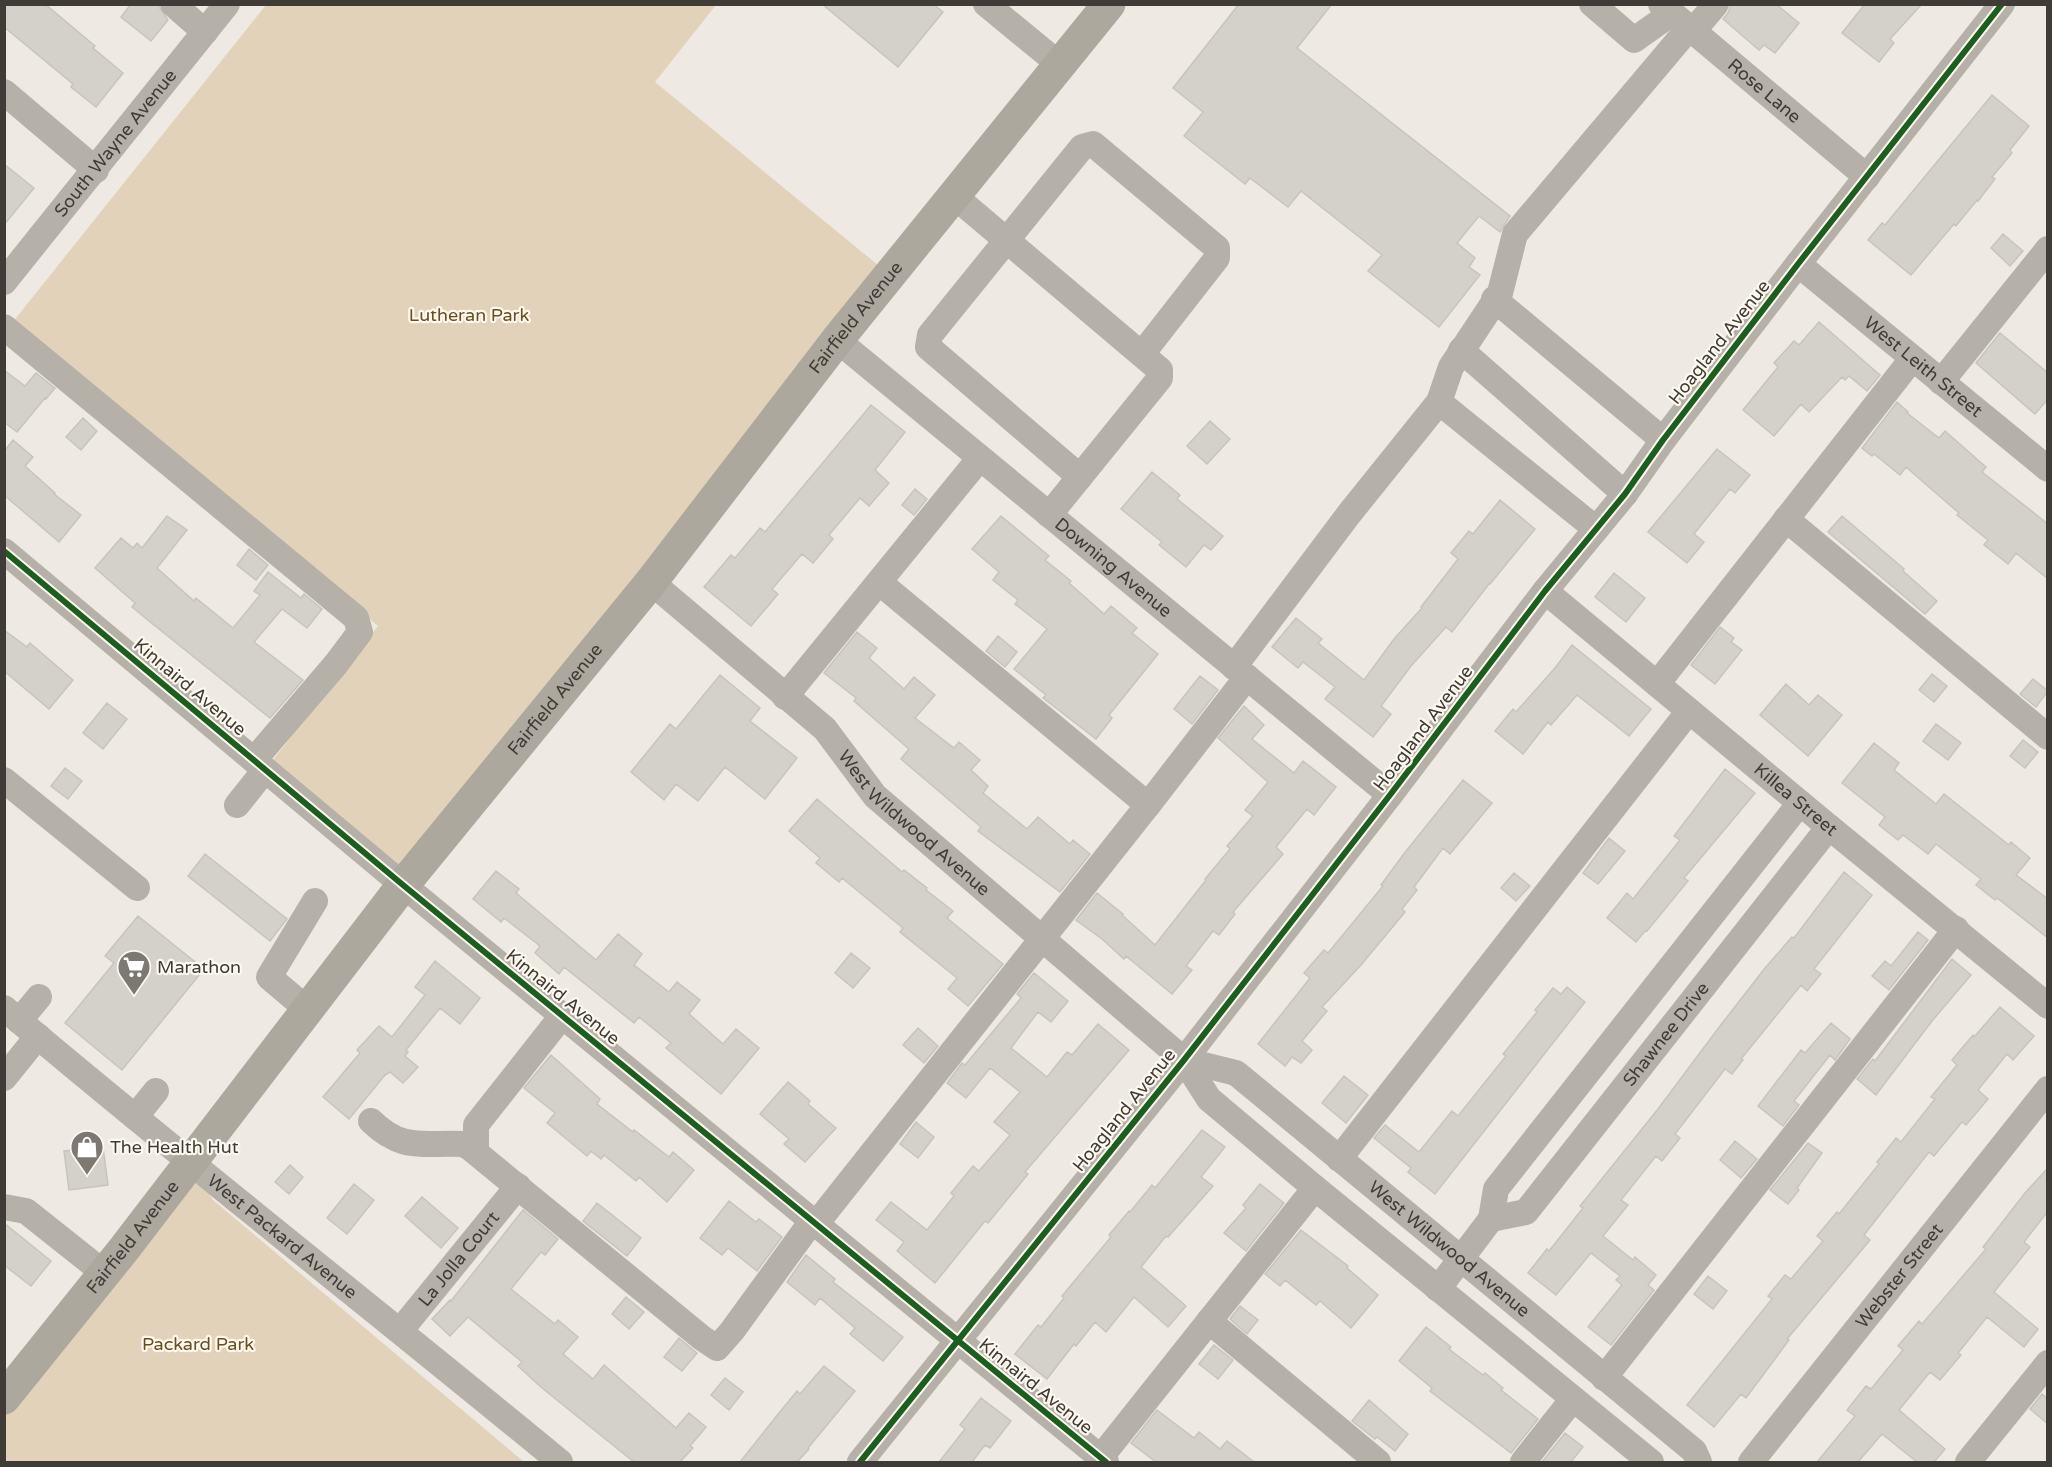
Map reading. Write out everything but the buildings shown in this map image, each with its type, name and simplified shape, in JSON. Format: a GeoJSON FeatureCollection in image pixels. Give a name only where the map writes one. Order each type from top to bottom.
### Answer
{"type":"FeatureCollection","features":[{"type":"Feature","properties":{"kind":"main road","name":"Fairfield Avenue"},"geometry":{"type":"LineString","coordinates":[[4,1398],[191,1163],[403,885],[651,582],[837,340],[1109,4]]}},
{"type":"Feature","properties":{"kind":"street"},"geometry":{"type":"LineString","coordinates":[[173,4],[206,32]]}},
{"type":"Feature","properties":{"kind":"street"},"geometry":{"type":"LineString","coordinates":[[986,4],[1059,64]]}},
{"type":"Feature","properties":{"kind":"street"},"geometry":{"type":"LineString","coordinates":[[1592,4],[1634,40],[1716,4]]}},
{"type":"Feature","properties":{"kind":"street","name":"Hoagland Avenue"},"geometry":{"type":"LineString","coordinates":[[860,1462],[956,1340],[1184,1060],[1545,591],[1625,494],[1663,440],[1798,264],[2002,4]]}},
{"type":"Feature","properties":{"kind":"street","name":"South Wayne Avenue"},"geometry":{"type":"LineString","coordinates":[[4,282],[206,32],[224,5]]}},
{"type":"Feature","properties":{"kind":"street"},"geometry":{"type":"LineString","coordinates":[[371,1121],[381,1131],[400,1142],[463,1144],[476,1151],[717,1348],[1148,805],[1349,514],[1439,402],[1450,367],[1500,293],[1515,234],[1632,94],[1645,82],[1679,19]]}},
{"type":"Feature","properties":{"kind":"street","name":"Rose Lane"},"geometry":{"type":"LineString","coordinates":[[1679,19],[1867,177]]}},
{"type":"Feature","properties":{"kind":"street"},"geometry":{"type":"LineString","coordinates":[[4,92],[96,170]]}},
{"type":"Feature","properties":{"kind":"street"},"geometry":{"type":"LineString","coordinates":[[1080,477],[928,347],[930,335],[1006,240],[1082,147],[1093,144],[1217,248],[1217,258],[1142,354]]}},
{"type":"Feature","properties":{"kind":"street"},"geometry":{"type":"LineString","coordinates":[[953,195],[1160,370],[1160,378],[1049,515]]}},
{"type":"Feature","properties":{"kind":"street"},"geometry":{"type":"LineString","coordinates":[[1941,382],[2048,249]]}},
{"type":"Feature","properties":{"kind":"street","name":"West Leith Street"},"geometry":{"type":"LineString","coordinates":[[1798,264],[2048,469]]}},
{"type":"Feature","properties":{"kind":"street"},"geometry":{"type":"LineString","coordinates":[[1494,299],[1663,440]]}},
{"type":"Feature","properties":{"kind":"street"},"geometry":{"type":"LineString","coordinates":[[4,327],[356,618],[360,632],[260,765],[237,805]]}},
{"type":"Feature","properties":{"kind":"street","name":"Downing Avenue"},"geometry":{"type":"LineString","coordinates":[[837,340],[1390,795]]}},
{"type":"Feature","properties":{"kind":"street"},"geometry":{"type":"LineString","coordinates":[[1461,350],[1625,494]]}},
{"type":"Feature","properties":{"kind":"street"},"geometry":{"type":"LineString","coordinates":[[1658,684],[1912,359]]}},
{"type":"Feature","properties":{"kind":"street"},"geometry":{"type":"LineString","coordinates":[[1439,402],[1596,529]]}},
{"type":"Feature","properties":{"kind":"street"},"geometry":{"type":"LineString","coordinates":[[785,697],[980,458]]}},
{"type":"Feature","properties":{"kind":"street"},"geometry":{"type":"LineString","coordinates":[[1786,519],[2048,737]]}},
{"type":"Feature","properties":{"kind":"street","name":"Kinnaird Avenue"},"geometry":{"type":"LineString","coordinates":[[4,551],[403,885],[1101,1461]]}},
{"type":"Feature","properties":{"kind":"street","name":"West Wildwood Avenue"},"geometry":{"type":"LineString","coordinates":[[651,582],[825,729],[875,796],[1184,1060],[1209,1099],[1572,1400],[1651,1462]]}},
{"type":"Feature","properties":{"kind":"street"},"geometry":{"type":"LineString","coordinates":[[880,583],[1148,805]]}},
{"type":"Feature","properties":{"kind":"street","name":"Killea Street"},"geometry":{"type":"LineString","coordinates":[[1545,591],[2048,1006]]}},
{"type":"Feature","properties":{"kind":"street"},"geometry":{"type":"LineString","coordinates":[[1339,1159],[1689,711]]}},
{"type":"Feature","properties":{"kind":"street"},"geometry":{"type":"LineString","coordinates":[[4,780],[137,888]]}},
{"type":"Feature","properties":{"kind":"street","name":"Shawnee Drive"},"geometry":{"type":"LineString","coordinates":[[1438,1289],[1491,1219],[1496,1188],[1800,803]]}},
{"type":"Feature","properties":{"kind":"street","name":"Shawnee Drive"},"geometry":{"type":"LineString","coordinates":[[1491,1219],[1526,1212],[1829,827]]}},
{"type":"Feature","properties":{"kind":"street"},"geometry":{"type":"LineString","coordinates":[[308,1010],[269,977],[315,901]]}},
{"type":"Feature","properties":{"kind":"street"},"geometry":{"type":"LineString","coordinates":[[1604,1378],[1956,929]]}},
{"type":"Feature","properties":{"kind":"street"},"geometry":{"type":"LineString","coordinates":[[4,1078],[21,1022],[39,996]]}},
{"type":"Feature","properties":{"kind":"street"},"geometry":{"type":"LineString","coordinates":[[1644,1002],[1674,1025]]}},
{"type":"Feature","properties":{"kind":"street"},"geometry":{"type":"LineString","coordinates":[[476,1151],[476,1125],[562,1016]]}},
{"type":"Feature","properties":{"kind":"street","name":"West Packard Avenue"},"geometry":{"type":"LineString","coordinates":[[21,1022],[560,1462]]}},
{"type":"Feature","properties":{"kind":"street"},"geometry":{"type":"LineString","coordinates":[[1608,1048],[1637,1072]]}},
{"type":"Feature","properties":{"kind":"street","name":"West Wildwood Avenue"},"geometry":{"type":"LineString","coordinates":[[1184,1060],[1236,1073],[1694,1450],[1699,1462]]}},
{"type":"Feature","properties":{"kind":"street","name":"Webster Street"},"geometry":{"type":"LineString","coordinates":[[1751,1462],[2048,1089]]}},
{"type":"Feature","properties":{"kind":"street"},"geometry":{"type":"LineString","coordinates":[[135,1117],[156,1091]]}},
{"type":"Feature","properties":{"kind":"street","name":"La Jolla Court"},"geometry":{"type":"LineString","coordinates":[[400,1330],[518,1186]]}},
{"type":"Feature","properties":{"kind":"street"},"geometry":{"type":"LineString","coordinates":[[1101,1461],[1315,1188]]}},
{"type":"Feature","properties":{"kind":"street"},"geometry":{"type":"LineString","coordinates":[[4,1207],[26,1211],[104,1273]]}},
{"type":"Feature","properties":{"kind":"street"},"geometry":{"type":"LineString","coordinates":[[1209,1321],[1378,1462]]}},
{"type":"Feature","properties":{"kind":"street"},"geometry":{"type":"LineString","coordinates":[[1968,1462],[2048,1363]]}},
{"type":"Feature","properties":{"kind":"street"},"geometry":{"type":"LineString","coordinates":[[1523,1462],[1572,1400]]}},
{"type":"Feature","properties":{"kind":"green space","name":"Lutheran Park"},"geometry":{"type":"Polygon","coordinates":[[[266,5],[716,5],[655,82],[890,275],[403,885],[265,770],[378,626],[12,323],[266,5]]]}},
{"type":"Feature","properties":{"kind":"green space","name":"Packard Park"},"geometry":{"type":"Polygon","coordinates":[[[191,1163],[213,1200],[524,1462],[5,1462],[4,1398],[191,1163]]]}},
{"type":"Feature","properties":{"kind":"cycle path"},"geometry":{"type":"LineString","coordinates":[[860,1462],[1184,1060],[1545,591],[1625,494],[1663,440],[1798,264],[2002,4]]}},
{"type":"Feature","properties":{"kind":"cycle path"},"geometry":{"type":"LineString","coordinates":[[4,551],[403,885],[1106,1462]]}},
{"type":"Feature","properties":{"kind":"place","name":"Marathon"},"geometry":{"type":"Point","coordinates":[134,996]}},
{"type":"Feature","properties":{"kind":"place","name":"The Health Hut"},"geometry":{"type":"Point","coordinates":[87,1176]}}]}
